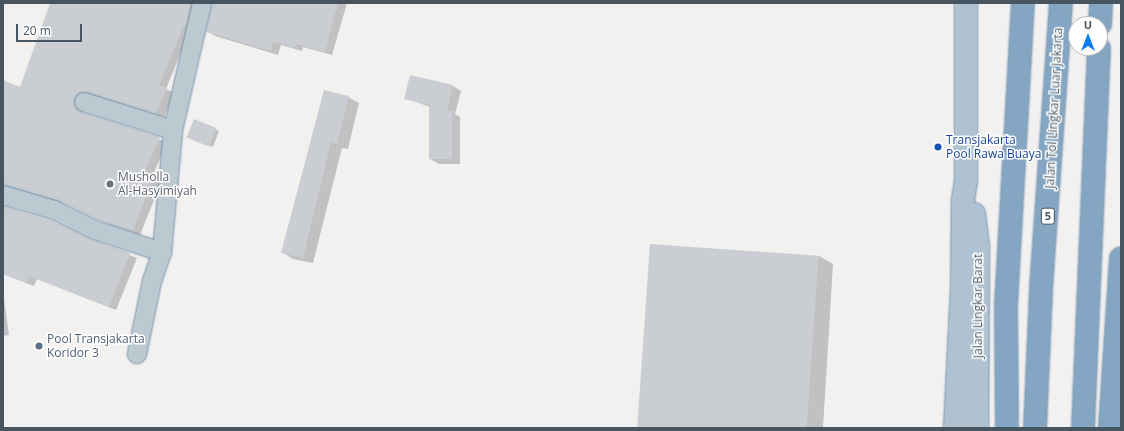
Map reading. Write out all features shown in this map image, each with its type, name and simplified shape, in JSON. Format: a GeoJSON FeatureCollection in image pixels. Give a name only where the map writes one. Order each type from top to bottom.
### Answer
{"type":"FeatureCollection","features":[{"type":"Feature","properties":{"kind":"highway"},"geometry":{"type":"LineString","coordinates":[[1007,428],[1006,305],[1023,3]]}},
{"type":"Feature","properties":{"kind":"highway","name":"Jalan Tol Lingkar Luar Jakarta"},"geometry":{"type":"LineString","coordinates":[[1035,428],[1041,288],[1061,3]]}},
{"type":"Feature","properties":{"kind":"highway"},"geometry":{"type":"LineString","coordinates":[[1100,16],[1101,3]]}},
{"type":"Feature","properties":{"kind":"highway"},"geometry":{"type":"LineString","coordinates":[[1083,428],[1099,56]]}},
{"type":"Feature","properties":{"kind":"highway"},"geometry":{"type":"LineString","coordinates":[[1110,428],[1121,258]]}},
{"type":"Feature","properties":{"kind":"main road","name":"Jalan Lingkar Barat"},"geometry":{"type":"LineString","coordinates":[[955,428],[962,290],[963,200],[965,187],[966,3]]}},
{"type":"Feature","properties":{"kind":"main road","name":"Jalan Lingkar Barat"},"geometry":{"type":"LineString","coordinates":[[965,187],[972,202],[978,246],[977,428]]}},
{"type":"Feature","properties":{"kind":"street"},"geometry":{"type":"LineString","coordinates":[[137,354],[152,281],[162,252],[173,130],[202,3]]}},
{"type":"Feature","properties":{"kind":"street"},"geometry":{"type":"LineString","coordinates":[[84,102],[173,130]]}},
{"type":"Feature","properties":{"kind":"street"},"geometry":{"type":"LineString","coordinates":[[3,195],[54,210],[95,230],[162,252]]}},
{"type":"Feature","properties":{"kind":"building"},"geometry":{"type":"Polygon","coordinates":[[[50,3],[191,3],[186,26],[184,25],[159,85],[167,88],[156,114],[87,92],[77,94],[74,99],[76,109],[81,112],[160,137],[145,171],[155,174],[133,231],[99,220],[57,200],[3,185],[3,80],[20,87],[50,3]]]}},
{"type":"Feature","properties":{"kind":"building"},"geometry":{"type":"Polygon","coordinates":[[[212,3],[338,3],[325,52],[296,44],[295,48],[273,42],[271,51],[206,32],[212,3]]]}},
{"type":"Feature","properties":{"kind":"building"},"geometry":{"type":"Polygon","coordinates":[[[410,75],[453,85],[447,111],[452,111],[452,159],[429,159],[429,105],[404,99],[410,75]]]}},
{"type":"Feature","properties":{"kind":"building"},"geometry":{"type":"Polygon","coordinates":[[[324,90],[349,96],[337,144],[331,142],[303,258],[281,253],[324,90]]]}},
{"type":"Feature","properties":{"kind":"building"},"geometry":{"type":"Polygon","coordinates":[[[194,119],[216,128],[209,147],[187,138],[194,119]]]}},
{"type":"Feature","properties":{"kind":"building"},"geometry":{"type":"Polygon","coordinates":[[[3,206],[50,220],[90,239],[130,253],[109,307],[29,276],[26,283],[3,274],[3,206]]]}},
{"type":"Feature","properties":{"kind":"building"},"geometry":{"type":"Polygon","coordinates":[[[650,244],[819,256],[807,428],[637,428],[650,244]]]}},
{"type":"Feature","properties":{"kind":"place","name":"Transjakarta Pool Rawa Buaya"},"geometry":{"type":"Point","coordinates":[938,147]}},
{"type":"Feature","properties":{"kind":"place","name":"Musholla Al-Hasyimiyah"},"geometry":{"type":"Point","coordinates":[110,184]}},
{"type":"Feature","properties":{"kind":"place","name":"Pool Transjakarta Koridor 3"},"geometry":{"type":"Point","coordinates":[39,346]}}]}
